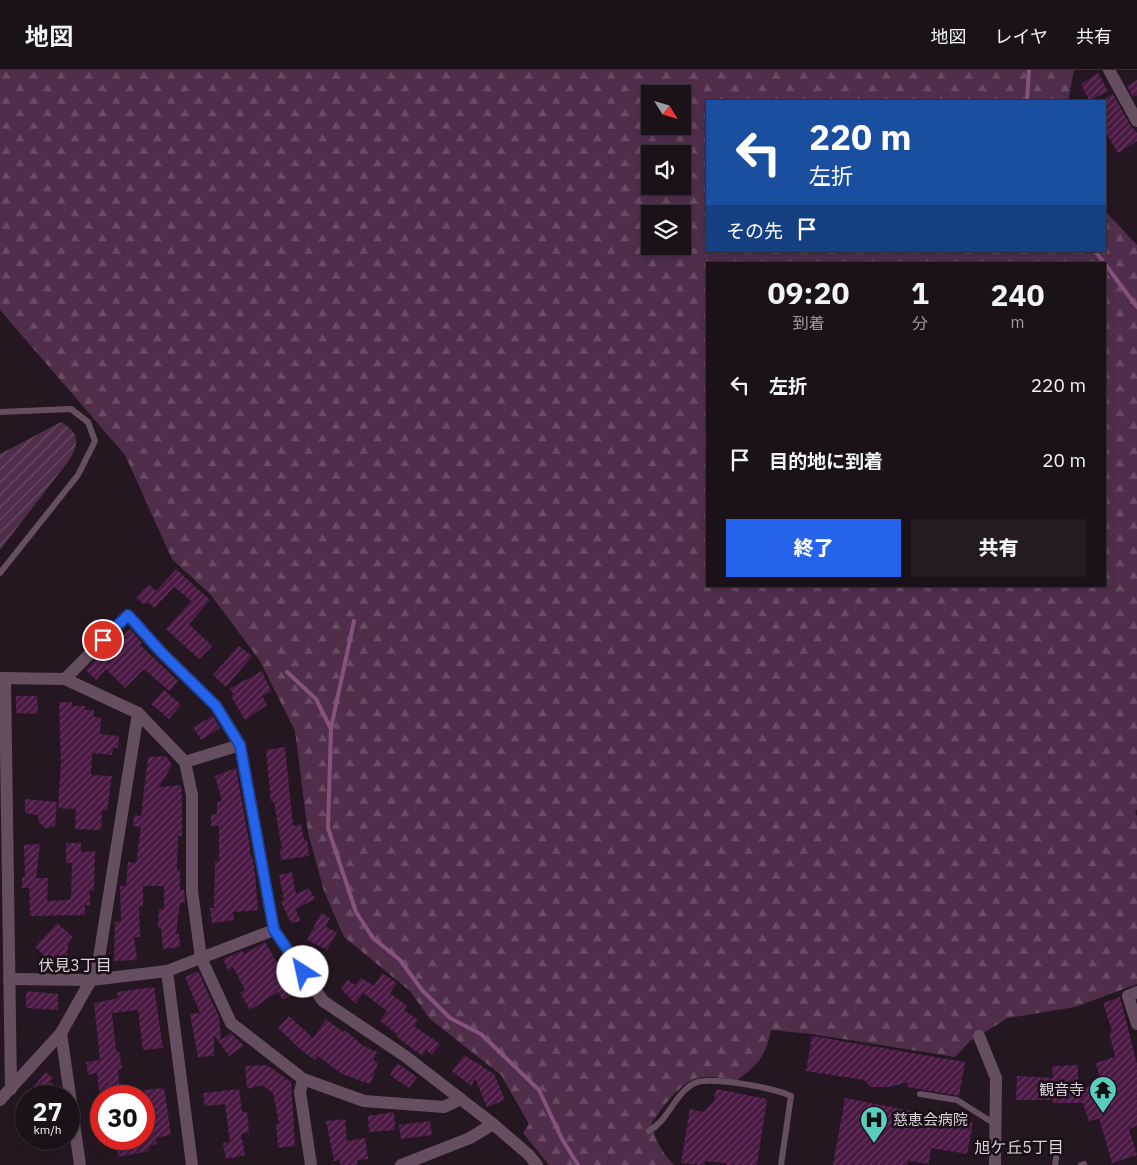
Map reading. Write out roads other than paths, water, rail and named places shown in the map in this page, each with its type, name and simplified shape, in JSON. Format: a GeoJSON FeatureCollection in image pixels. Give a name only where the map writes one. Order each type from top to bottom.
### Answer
{"type":"FeatureCollection","features":[{"type":"Feature","properties":{"kind":"street"},"geometry":{"type":"LineString","coordinates":[[1109,70],[1137,121]]}},
{"type":"Feature","properties":{"kind":"street"},"geometry":{"type":"LineString","coordinates":[[65,679],[128,615],[161,652],[216,706],[240,745],[274,930],[323,1001],[405,1056],[493,1124],[529,1155],[537,1165]]}},
{"type":"Feature","properties":{"kind":"street"},"geometry":{"type":"LineString","coordinates":[[10,1089],[9,979],[4,958],[3,678],[65,679],[138,713],[185,762],[192,795],[192,891],[201,958],[231,1023],[303,1079],[364,1101],[444,1107],[461,1099]]}},
{"type":"Feature","properties":{"kind":"street"},"geometry":{"type":"LineString","coordinates":[[0,1100],[62,1032],[91,980],[99,958],[138,713]]}},
{"type":"Feature","properties":{"kind":"street"},"geometry":{"type":"LineString","coordinates":[[185,762],[240,745]]}},
{"type":"Feature","properties":{"kind":"street"},"geometry":{"type":"LineString","coordinates":[[9,979],[91,980],[167,971],[274,930]]}},
{"type":"Feature","properties":{"kind":"street"},"geometry":{"type":"LineString","coordinates":[[167,971],[192,1165]]}},
{"type":"Feature","properties":{"kind":"street"},"geometry":{"type":"LineString","coordinates":[[1137,992],[1128,996],[1137,1024]]}},
{"type":"Feature","properties":{"kind":"street"},"geometry":{"type":"LineString","coordinates":[[62,1032],[80,1165]]}},
{"type":"Feature","properties":{"kind":"street"},"geometry":{"type":"LineString","coordinates":[[979,1036],[996,1078],[995,1165]]}},
{"type":"Feature","properties":{"kind":"street"},"geometry":{"type":"LineString","coordinates":[[303,1079],[300,1092],[311,1165]]}},
{"type":"Feature","properties":{"kind":"street"},"geometry":{"type":"LineString","coordinates":[[401,1165],[470,1138],[493,1124]]}},
{"type":"Feature","properties":{"kind":"lane"},"geometry":{"type":"LineString","coordinates":[[0,412],[71,409],[88,422],[95,441],[78,475],[0,573]]}},
{"type":"Feature","properties":{"kind":"lane"},"geometry":{"type":"LineString","coordinates":[[649,1131],[665,1118],[684,1092],[693,1084],[704,1080],[746,1085],[784,1093],[791,1096],[782,1165]]}},
{"type":"Feature","properties":{"kind":"lane"},"geometry":{"type":"LineString","coordinates":[[920,1094],[957,1100],[995,1124]]}},
{"type":"Feature","properties":{"kind":"lane"},"geometry":{"type":"LineString","coordinates":[[1055,1165],[1059,1141]]}},
{"type":"Feature","properties":{"kind":"waterway"},"geometry":{"type":"LineString","coordinates":[[1027,100],[1029,70]]}},
{"type":"Feature","properties":{"kind":"waterway"},"geometry":{"type":"LineString","coordinates":[[1096,252],[1103,262]]}},
{"type":"Feature","properties":{"kind":"waterway"},"geometry":{"type":"LineString","coordinates":[[1106,265],[1137,307]]}},
{"type":"Feature","properties":{"kind":"waterway"},"geometry":{"type":"LineString","coordinates":[[331,728],[354,621]]}},
{"type":"Feature","properties":{"kind":"waterway"},"geometry":{"type":"LineString","coordinates":[[287,672],[316,699],[331,729],[328,828],[356,912],[373,938],[400,960],[422,990],[450,1018],[481,1034],[539,1090],[562,1139],[578,1165]]}},
{"type":"Feature","properties":{"kind":"place","name":"観音寺"},"geometry":{"type":"Point","coordinates":[1103,1114]}},
{"type":"Feature","properties":{"kind":"place","name":"慈恵会病院"},"geometry":{"type":"Point","coordinates":[874,1144]}},
{"type":"Feature","properties":{"kind":"district","name":"伏見3丁目"},"geometry":{"type":"Point","coordinates":[75,965]}},
{"type":"Feature","properties":{"kind":"district","name":"旭ケ丘5丁目"},"geometry":{"type":"Point","coordinates":[1019,1147]}}]}
